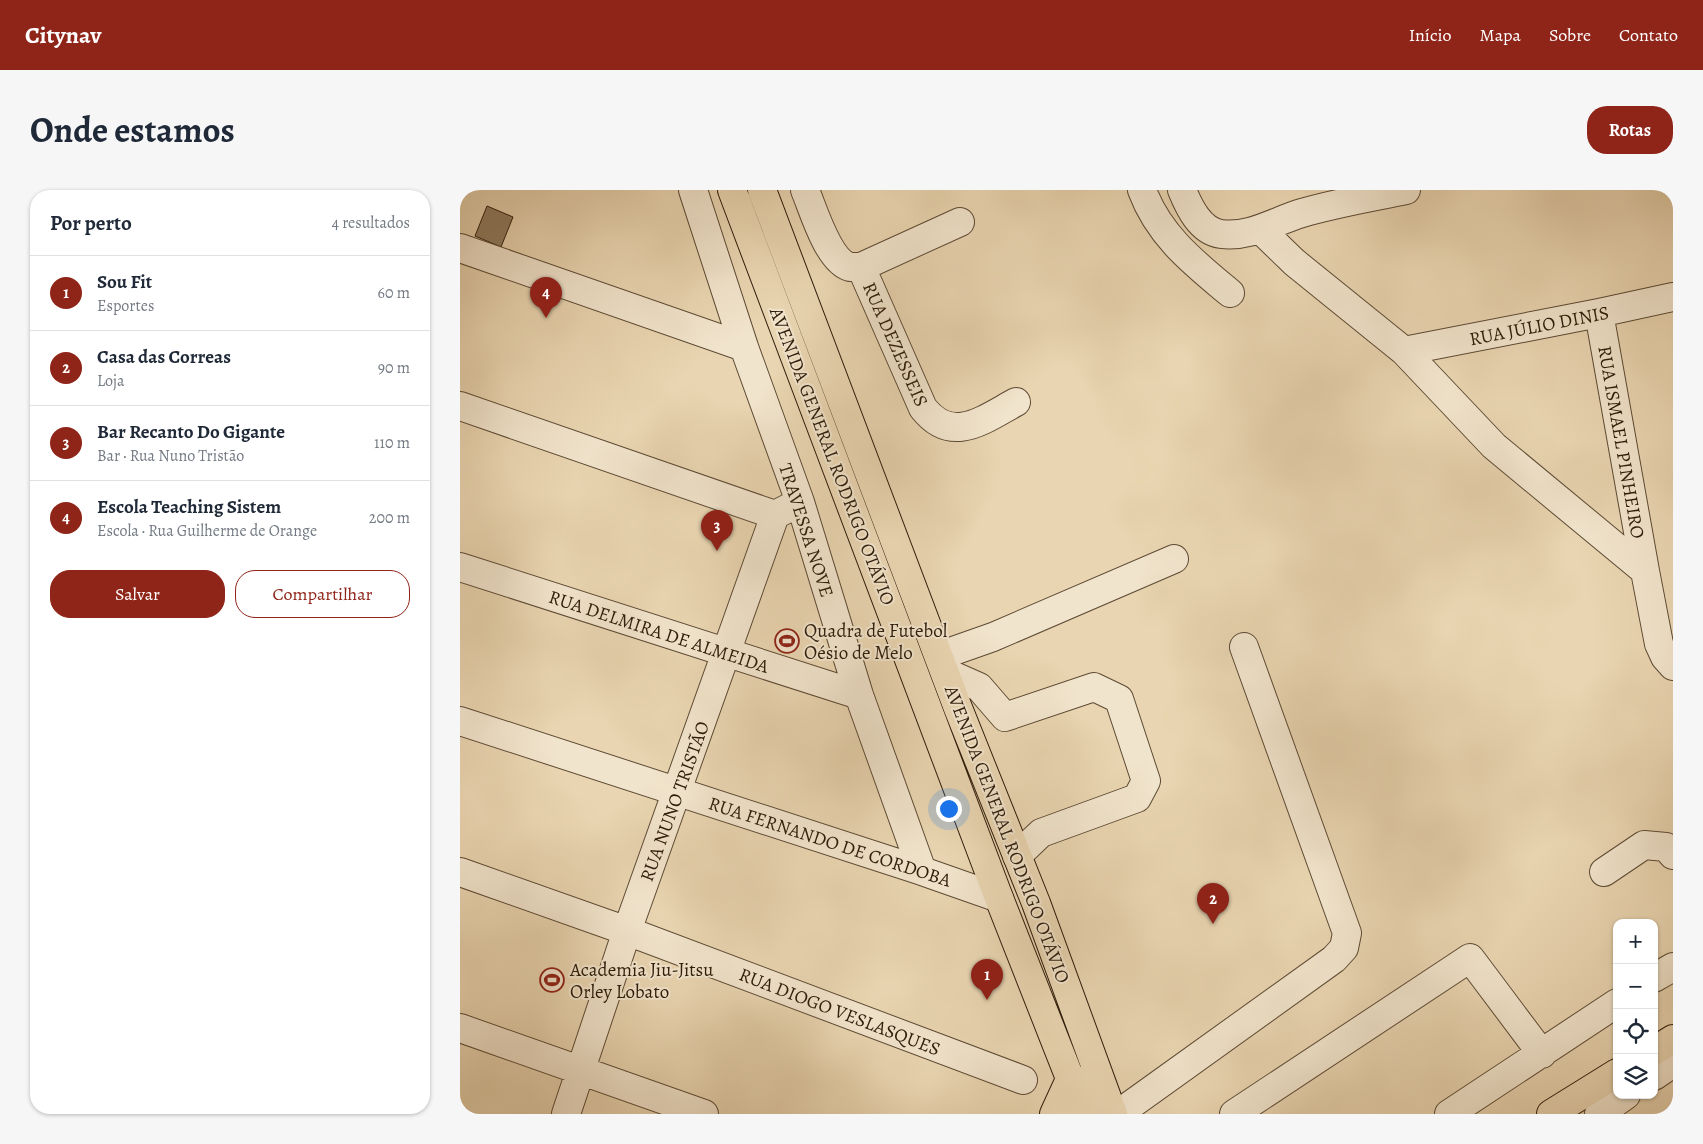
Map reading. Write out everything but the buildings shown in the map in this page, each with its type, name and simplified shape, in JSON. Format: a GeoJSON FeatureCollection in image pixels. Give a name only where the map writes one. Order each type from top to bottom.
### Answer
{"type":"FeatureCollection","features":[{"type":"Feature","properties":{"kind":"main road","name":"AVENIDA GENERAL RODRIGO OTÁVIO"},"geometry":{"type":"LineString","coordinates":[[732,190],[999,898],[1072,1077],[1084,1114]]}},
{"type":"Feature","properties":{"kind":"main road","name":"AVENIDA GENERAL RODRIGO OTÁVIO"},"geometry":{"type":"LineString","coordinates":[[762,190],[1017,856],[1113,1114]]}},
{"type":"Feature","properties":{"kind":"main road"},"geometry":{"type":"LineString","coordinates":[[1658,1048],[1673,1039]]}},
{"type":"Feature","properties":{"kind":"main road"},"geometry":{"type":"LineString","coordinates":[[1551,1114],[1613,1075]]}},
{"type":"Feature","properties":{"kind":"main road"},"geometry":{"type":"LineString","coordinates":[[1054,1114],[1072,1077]]}},
{"type":"Feature","properties":{"kind":"street","name":"TRAVESSA NOVE"},"geometry":{"type":"LineString","coordinates":[[694,190],[744,347],[800,502],[859,695],[922,871]]}},
{"type":"Feature","properties":{"kind":"street"},"geometry":{"type":"LineString","coordinates":[[805,190],[823,235],[837,258],[849,266],[861,266],[960,222]]}},
{"type":"Feature","properties":{"kind":"street"},"geometry":{"type":"LineString","coordinates":[[1142,190],[1156,219],[1174,244],[1230,293]]}},
{"type":"Feature","properties":{"kind":"street"},"geometry":{"type":"LineString","coordinates":[[1182,190],[1189,207],[1204,226],[1220,234],[1261,230],[1301,213],[1406,190]]}},
{"type":"Feature","properties":{"kind":"street"},"geometry":{"type":"LineString","coordinates":[[1261,230],[1294,262],[1404,351],[1494,446],[1645,571]]}},
{"type":"Feature","properties":{"kind":"street"},"geometry":{"type":"LineString","coordinates":[[460,248],[744,347]]}},
{"type":"Feature","properties":{"kind":"street","name":"RUA DEZESSEIS"},"geometry":{"type":"LineString","coordinates":[[861,266],[923,408],[932,419],[952,428],[978,423],[1016,402]]}},
{"type":"Feature","properties":{"kind":"street","name":"RUA JÚLIO DINIS"},"geometry":{"type":"LineString","coordinates":[[1404,351],[1673,297]]}},
{"type":"Feature","properties":{"kind":"street","name":"RUA ISMAEL PINHEIRO"},"geometry":{"type":"LineString","coordinates":[[1599,313],[1659,644],[1665,657],[1673,666]]}},
{"type":"Feature","properties":{"kind":"street"},"geometry":{"type":"LineString","coordinates":[[460,406],[775,515],[800,502]]}},
{"type":"Feature","properties":{"kind":"street","name":"RUA NUNO TRISTÃO"},"geometry":{"type":"LineString","coordinates":[[566,1114],[627,931],[775,515]]}},
{"type":"Feature","properties":{"kind":"street"},"geometry":{"type":"LineString","coordinates":[[1017,856],[1040,833],[1137,798],[1146,781],[1119,699],[1094,688],[1005,717],[979,688],[942,664],[993,637],[1174,559]]}},
{"type":"Feature","properties":{"kind":"street","name":"RUA DELMIRA DE ALMEIDA"},"geometry":{"type":"LineString","coordinates":[[460,567],[859,695]]}},
{"type":"Feature","properties":{"kind":"street"},"geometry":{"type":"LineString","coordinates":[[1118,1114],[1334,959],[1344,948],[1347,933],[1244,647]]}},
{"type":"Feature","properties":{"kind":"street","name":"RUA FERNANDO DE CORDOBA"},"geometry":{"type":"LineString","coordinates":[[460,721],[922,871],[999,898]]}},
{"type":"Feature","properties":{"kind":"street"},"geometry":{"type":"LineString","coordinates":[[1604,872],[1644,845],[1666,847],[1673,855]]}},
{"type":"Feature","properties":{"kind":"street","name":"RUA DIOGO VESLASQUES"},"geometry":{"type":"LineString","coordinates":[[460,872],[627,931],[1023,1080]]}},
{"type":"Feature","properties":{"kind":"street"},"geometry":{"type":"LineString","coordinates":[[1234,1114],[1470,958],[1542,1054]]}},
{"type":"Feature","properties":{"kind":"street"},"geometry":{"type":"LineString","coordinates":[[1658,976],[1673,967]]}},
{"type":"Feature","properties":{"kind":"street"},"geometry":{"type":"LineString","coordinates":[[1449,1114],[1613,1006]]}},
{"type":"Feature","properties":{"kind":"street"},"geometry":{"type":"LineString","coordinates":[[460,1028],[704,1114]]}},
{"type":"Feature","properties":{"kind":"street"},"geometry":{"type":"LineString","coordinates":[[1658,1073],[1673,1063]]}},
{"type":"Feature","properties":{"kind":"street"},"geometry":{"type":"LineString","coordinates":[[1599,1114],[1620,1099]]}},
{"type":"Feature","properties":{"kind":"place","name":"Escola Teaching Sistem"},"geometry":{"type":"Point","coordinates":[546,318]}},
{"type":"Feature","properties":{"kind":"place","name":"Bar Recanto Do Gigante"},"geometry":{"type":"Point","coordinates":[717,551]}},
{"type":"Feature","properties":{"kind":"place","name":"Quadra de Futebol Oésio de Melo"},"geometry":{"type":"Point","coordinates":[787,641]}},
{"type":"Feature","properties":{"kind":"place","name":"Casa das Correas"},"geometry":{"type":"Point","coordinates":[1213,924]}},
{"type":"Feature","properties":{"kind":"place","name":"Academia Jiu-Jitsu Orley Lobato"},"geometry":{"type":"Point","coordinates":[552,980]}},
{"type":"Feature","properties":{"kind":"place","name":"Sou Fit"},"geometry":{"type":"Point","coordinates":[987,1000]}}]}
